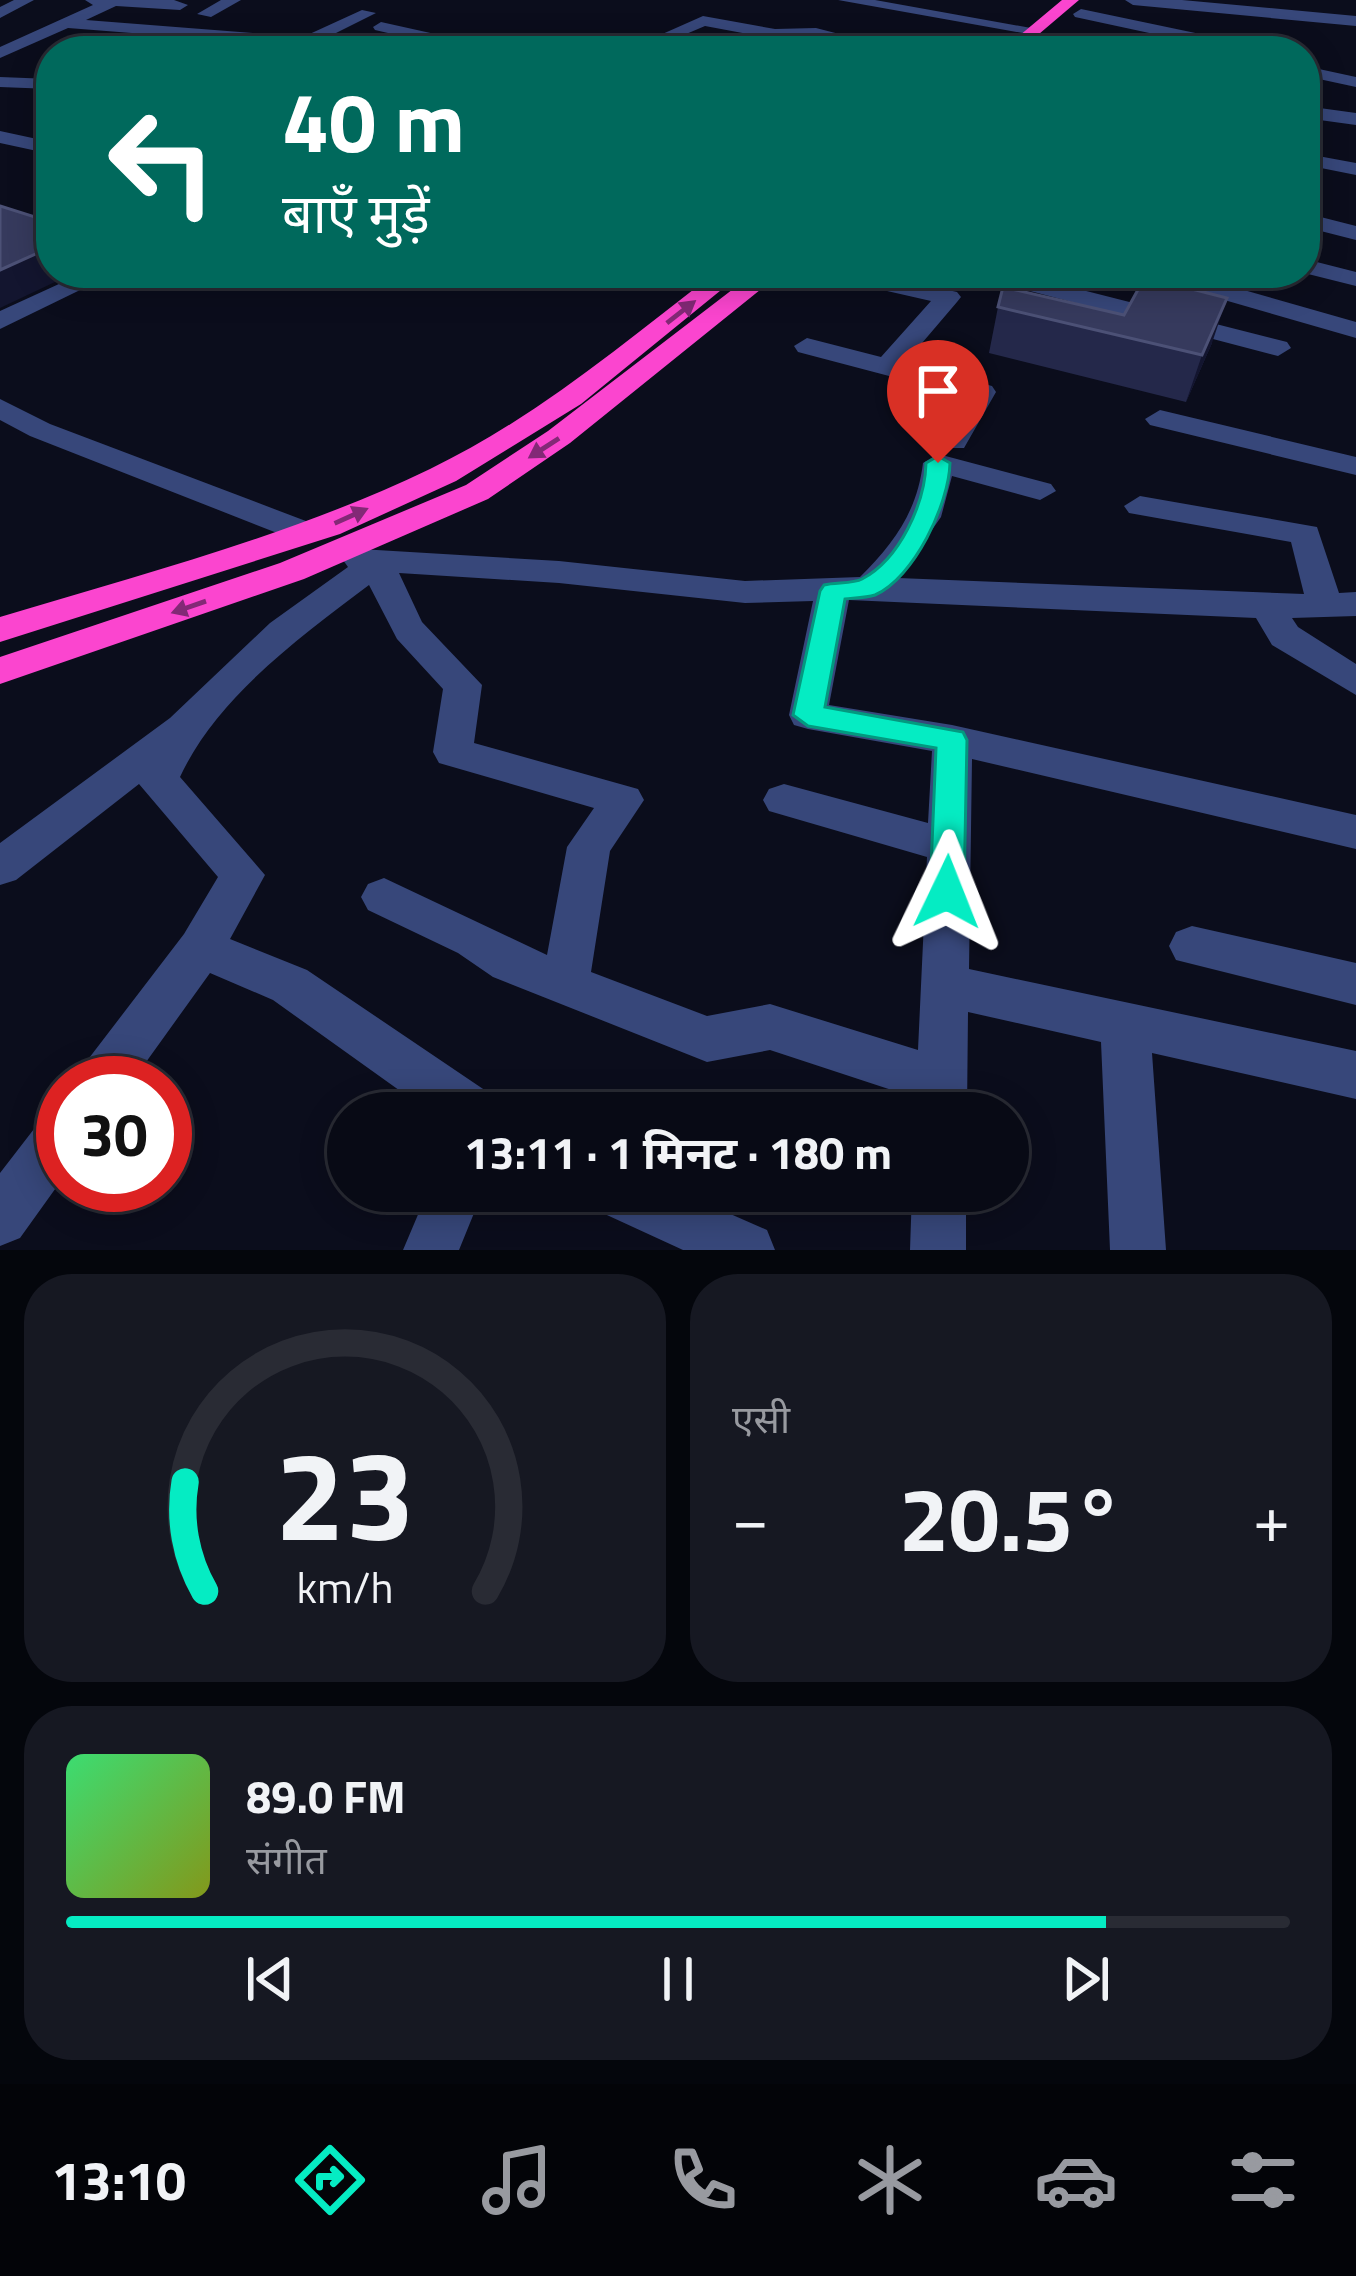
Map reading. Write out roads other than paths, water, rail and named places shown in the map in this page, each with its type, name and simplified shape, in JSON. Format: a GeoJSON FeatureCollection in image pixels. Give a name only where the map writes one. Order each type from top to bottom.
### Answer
{"type":"FeatureCollection","features":[{"type":"Feature","properties":{"kind":"highway"},"geometry":{"type":"LineString","coordinates":[[1027,36],[1097,0]]}},
{"type":"Feature","properties":{"kind":"highway"},"geometry":{"type":"LineString","coordinates":[[1053,36],[1076,7]]}},
{"type":"Feature","properties":{"kind":"highway"},"geometry":{"type":"LineString","coordinates":[[0,629],[317,545],[571,398],[711,288]]}},
{"type":"Feature","properties":{"kind":"highway"},"geometry":{"type":"LineString","coordinates":[[0,671],[317,545],[477,492],[560,437],[750,288]]}},
{"type":"Feature","properties":{"kind":"street"},"geometry":{"type":"LineString","coordinates":[[0,13],[26,0]]}},
{"type":"Feature","properties":{"kind":"street"},"geometry":{"type":"LineString","coordinates":[[90,0],[184,3]]}},
{"type":"Feature","properties":{"kind":"street"},"geometry":{"type":"LineString","coordinates":[[205,14],[232,0]]}},
{"type":"Feature","properties":{"kind":"street"},"geometry":{"type":"LineString","coordinates":[[846,0],[1034,30]]}},
{"type":"Feature","properties":{"kind":"street"},"geometry":{"type":"LineString","coordinates":[[1133,0],[1356,21]]}},
{"type":"Feature","properties":{"kind":"street"},"geometry":{"type":"LineString","coordinates":[[39,36],[114,1]]}},
{"type":"Feature","properties":{"kind":"street"},"geometry":{"type":"LineString","coordinates":[[184,3],[169,10],[330,27]]}},
{"type":"Feature","properties":{"kind":"street"},"geometry":{"type":"LineString","coordinates":[[1076,7],[1192,36]]}},
{"type":"Feature","properties":{"kind":"street"},"geometry":{"type":"LineString","coordinates":[[314,36],[368,13]]}},
{"type":"Feature","properties":{"kind":"street"},"geometry":{"type":"LineString","coordinates":[[1279,16],[1356,36]]}},
{"type":"Feature","properties":{"kind":"street"},"geometry":{"type":"LineString","coordinates":[[373,36],[402,18]]}},
{"type":"Feature","properties":{"kind":"street"},"geometry":{"type":"LineString","coordinates":[[152,19],[267,32],[262,36]]}},
{"type":"Feature","properties":{"kind":"street"},"geometry":{"type":"LineString","coordinates":[[668,36],[703,21],[776,34],[830,36]]}},
{"type":"Feature","properties":{"kind":"street"},"geometry":{"type":"LineString","coordinates":[[67,23],[204,36]]}},
{"type":"Feature","properties":{"kind":"street"},"geometry":{"type":"LineString","coordinates":[[0,29],[46,33]]}},
{"type":"Feature","properties":{"kind":"street"},"geometry":{"type":"LineString","coordinates":[[376,35],[383,36]]}},
{"type":"Feature","properties":{"kind":"street"},"geometry":{"type":"LineString","coordinates":[[0,53],[36,37]]}},
{"type":"Feature","properties":{"kind":"street"},"geometry":{"type":"LineString","coordinates":[[1320,74],[1356,82]]}},
{"type":"Feature","properties":{"kind":"street"},"geometry":{"type":"LineString","coordinates":[[0,82],[36,83]]}},
{"type":"Feature","properties":{"kind":"street"},"geometry":{"type":"LineString","coordinates":[[10,109],[36,86]]}},
{"type":"Feature","properties":{"kind":"street"},"geometry":{"type":"LineString","coordinates":[[1320,94],[1356,102]]}},
{"type":"Feature","properties":{"kind":"street"},"geometry":{"type":"LineString","coordinates":[[1320,114],[1356,119]]}},
{"type":"Feature","properties":{"kind":"street"},"geometry":{"type":"LineString","coordinates":[[0,137],[36,144]]}},
{"type":"Feature","properties":{"kind":"street"},"geometry":{"type":"LineString","coordinates":[[27,142],[36,138]]}},
{"type":"Feature","properties":{"kind":"street"},"geometry":{"type":"LineString","coordinates":[[1320,162],[1354,164]]}},
{"type":"Feature","properties":{"kind":"street"},"geometry":{"type":"LineString","coordinates":[[1320,224],[1356,233]]}},
{"type":"Feature","properties":{"kind":"street"},"geometry":{"type":"LineString","coordinates":[[1320,270],[1356,279]]}},
{"type":"Feature","properties":{"kind":"street"},"geometry":{"type":"LineString","coordinates":[[0,321],[71,288]]}},
{"type":"Feature","properties":{"kind":"street"},"geometry":{"type":"LineString","coordinates":[[887,367],[948,297],[929,288]]}},
{"type":"Feature","properties":{"kind":"street"},"geometry":{"type":"LineString","coordinates":[[1047,288],[1278,348]]}},
{"type":"Feature","properties":{"kind":"street"},"geometry":{"type":"LineString","coordinates":[[1103,302],[1112,288]]}},
{"type":"Feature","properties":{"kind":"street"},"geometry":{"type":"LineString","coordinates":[[1209,288],[1356,330]]}},
{"type":"Feature","properties":{"kind":"street"},"geometry":{"type":"LineString","coordinates":[[807,346],[982,392],[953,442]]}},
{"type":"Feature","properties":{"kind":"street"},"geometry":{"type":"LineString","coordinates":[[0,408],[40,430],[317,545],[379,561],[559,572],[745,592],[851,590],[1267,607],[1340,604],[1305,534],[1141,506]]}},
{"type":"Feature","properties":{"kind":"street"},"geometry":{"type":"LineString","coordinates":[[1160,419],[1356,466]]}},
{"type":"Feature","properties":{"kind":"street"},"geometry":{"type":"LineString","coordinates":[[1040,491],[938,463],[938,487],[913,544],[851,590],[808,715],[952,740],[1356,832]]}},
{"type":"Feature","properties":{"kind":"street"},"geometry":{"type":"LineString","coordinates":[[0,866],[184,728],[283,632],[379,561]]}},
{"type":"Feature","properties":{"kind":"street"},"geometry":{"type":"LineString","coordinates":[[379,561],[388,598],[420,647],[463,685],[453,752],[623,800],[589,847],[566,985]]}},
{"type":"Feature","properties":{"kind":"street"},"geometry":{"type":"LineString","coordinates":[[1267,607],[1285,636],[1356,682]]}},
{"type":"Feature","properties":{"kind":"street"},"geometry":{"type":"LineString","coordinates":[[121,1056],[201,948],[243,875],[158,780],[184,728]]}},
{"type":"Feature","properties":{"kind":"street"},"geometry":{"type":"LineString","coordinates":[[941,1092],[952,740]]}},
{"type":"Feature","properties":{"kind":"street"},"geometry":{"type":"LineString","coordinates":[[784,800],[949,846]]}},
{"type":"Feature","properties":{"kind":"street"},"geometry":{"type":"LineString","coordinates":[[384,897],[474,939],[510,962],[707,1039],[770,1027],[929,1092]]}},
{"type":"Feature","properties":{"kind":"street"},"geometry":{"type":"LineString","coordinates":[[1192,946],[1356,984]]}},
{"type":"Feature","properties":{"kind":"street"},"geometry":{"type":"LineString","coordinates":[[201,948],[290,985],[445,1092]]}},
{"type":"Feature","properties":{"kind":"street"},"geometry":{"type":"LineString","coordinates":[[945,986],[1356,1075]]}},
{"type":"Feature","properties":{"kind":"street"},"geometry":{"type":"LineString","coordinates":[[1125,1026],[1138,1250]]}},
{"type":"Feature","properties":{"kind":"street"},"geometry":{"type":"LineString","coordinates":[[0,1218],[36,1169]]}},
{"type":"Feature","properties":{"kind":"street"},"geometry":{"type":"LineString","coordinates":[[431,1250],[447,1212]]}},
{"type":"Feature","properties":{"kind":"street"},"geometry":{"type":"LineString","coordinates":[[662,1212],[747,1250]]}},
{"type":"Feature","properties":{"kind":"street"},"geometry":{"type":"LineString","coordinates":[[938,1250],[939,1212]]}}]}
